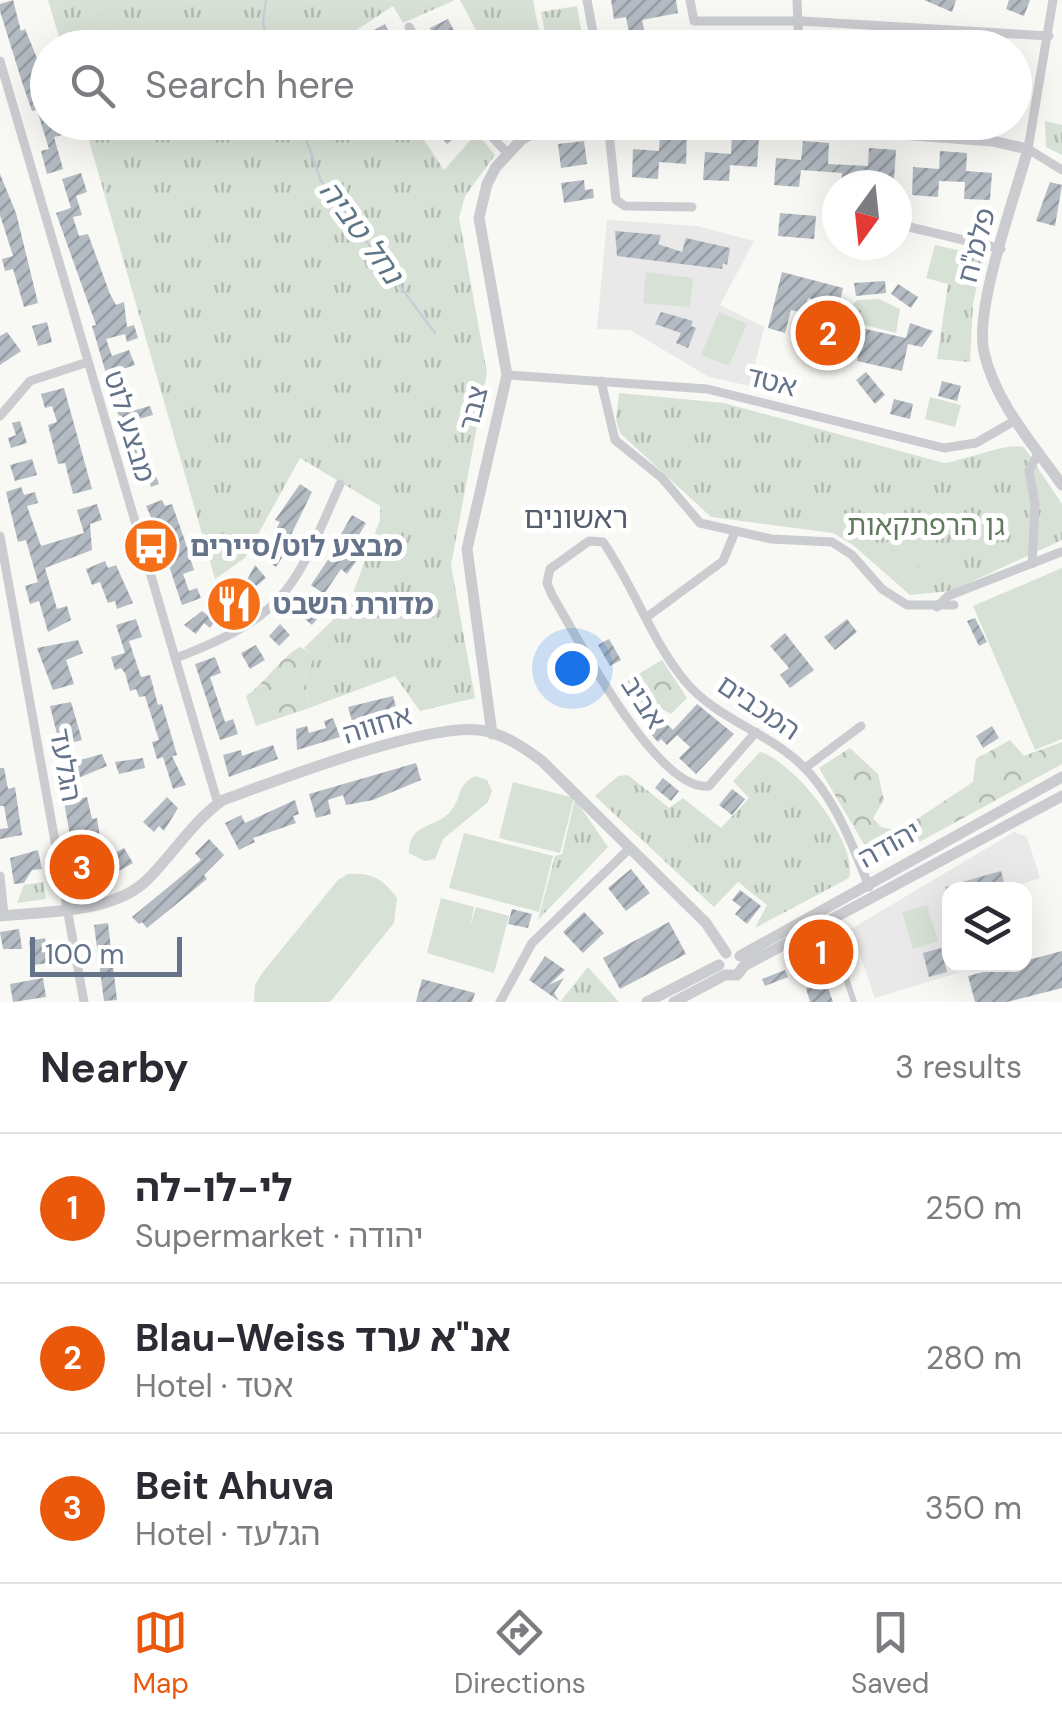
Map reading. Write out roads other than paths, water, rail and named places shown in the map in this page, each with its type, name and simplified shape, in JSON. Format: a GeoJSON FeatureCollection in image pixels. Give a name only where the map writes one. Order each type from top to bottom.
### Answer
{"type":"FeatureCollection","features":[{"type":"Feature","properties":{"kind":"street"},"geometry":{"type":"LineString","coordinates":[[587,0],[593,30]]}},
{"type":"Feature","properties":{"kind":"street"},"geometry":{"type":"LineString","coordinates":[[690,0],[694,21],[801,21],[950,30]]}},
{"type":"Feature","properties":{"kind":"street"},"geometry":{"type":"LineString","coordinates":[[798,0],[800,30]]}},
{"type":"Feature","properties":{"kind":"street","name":"פלמ\"ח"},"geometry":{"type":"LineString","coordinates":[[1032,127],[1054,0]]}},
{"type":"Feature","properties":{"kind":"street"},"geometry":{"type":"LineString","coordinates":[[1032,35],[1049,36]]}},
{"type":"Feature","properties":{"kind":"street","name":"מבצע לוט"},"geometry":{"type":"LineString","coordinates":[[0,61],[218,804]]}},
{"type":"Feature","properties":{"kind":"street"},"geometry":{"type":"LineString","coordinates":[[494,140],[507,154]]}},
{"type":"Feature","properties":{"kind":"street","name":"צבר"},"geometry":{"type":"LineString","coordinates":[[492,734],[466,549],[507,375],[479,218],[487,184],[507,154],[526,140]]}},
{"type":"Feature","properties":{"kind":"street"},"geometry":{"type":"LineString","coordinates":[[610,140],[616,200],[625,206],[692,207]]}},
{"type":"Feature","properties":{"kind":"street"},"geometry":{"type":"LineString","coordinates":[[980,140],[1028,149],[1062,170]]}},
{"type":"Feature","properties":{"kind":"street","name":"פלמ\"ח"},"geometry":{"type":"LineString","coordinates":[[1030,140],[982,340],[990,372],[1016,420],[1062,484]]}},
{"type":"Feature","properties":{"kind":"street"},"geometry":{"type":"LineString","coordinates":[[912,228],[1001,249]]}},
{"type":"Feature","properties":{"kind":"street"},"geometry":{"type":"LineString","coordinates":[[0,416],[30,381],[88,362]]}},
{"type":"Feature","properties":{"kind":"street","name":"אטד"},"geometry":{"type":"LineString","coordinates":[[507,375],[602,380],[738,395],[944,448],[976,443],[1016,420]]}},
{"type":"Feature","properties":{"kind":"street"},"geometry":{"type":"LineString","coordinates":[[602,380],[615,440],[662,478],[700,523],[735,532],[832,542],[852,555],[894,598],[919,608],[954,605]]}},
{"type":"Feature","properties":{"kind":"street"},"geometry":{"type":"LineString","coordinates":[[1032,564],[1035,504],[1029,470],[1039,452]]}},
{"type":"Feature","properties":{"kind":"street"},"geometry":{"type":"LineString","coordinates":[[176,658],[247,628],[266,615],[301,567],[340,484]]}},
{"type":"Feature","properties":{"kind":"street"},"geometry":{"type":"LineString","coordinates":[[647,617],[723,561],[735,532]]}},
{"type":"Feature","properties":{"kind":"street","name":"הגלעד"},"geometry":{"type":"LineString","coordinates":[[0,536],[84,1002]]}},
{"type":"Feature","properties":{"kind":"street","name":"המכבים"},"geometry":{"type":"LineString","coordinates":[[564,557],[589,541],[603,542],[685,681],[804,768],[842,822],[874,900]]}},
{"type":"Feature","properties":{"kind":"street"},"geometry":{"type":"LineString","coordinates":[[937,608],[948,596],[1061,552]]}},
{"type":"Feature","properties":{"kind":"street","name":"אביב"},"geometry":{"type":"LineString","coordinates":[[564,557],[547,575],[552,595],[650,752],[701,787],[714,781],[756,732]]}},
{"type":"Feature","properties":{"kind":"street"},"geometry":{"type":"LineString","coordinates":[[804,768],[861,726]]}},
{"type":"Feature","properties":{"kind":"street","name":"אחווה"},"geometry":{"type":"LineString","coordinates":[[2,916],[68,909],[135,891],[218,804],[436,732],[492,734],[542,761],[706,923],[724,965]]}},
{"type":"Feature","properties":{"kind":"street","name":"יהודה"},"geometry":{"type":"LineString","coordinates":[[742,961],[868,884],[1062,777]]}},
{"type":"Feature","properties":{"kind":"street","name":"יהודה"},"geometry":{"type":"LineString","coordinates":[[742,961],[828,924],[1062,796]]}},
{"type":"Feature","properties":{"kind":"street"},"geometry":{"type":"LineString","coordinates":[[500,1002],[532,943],[630,848]]}},
{"type":"Feature","properties":{"kind":"street"},"geometry":{"type":"LineString","coordinates":[[0,876],[2,916]]}},
{"type":"Feature","properties":{"kind":"street"},"geometry":{"type":"LineString","coordinates":[[828,924],[854,1002]]}},
{"type":"Feature","properties":{"kind":"street"},"geometry":{"type":"LineString","coordinates":[[647,1002],[724,965],[742,961]]}},
{"type":"Feature","properties":{"kind":"street"},"geometry":{"type":"LineString","coordinates":[[724,965],[737,976],[742,961]]}},
{"type":"Feature","properties":{"kind":"street"},"geometry":{"type":"LineString","coordinates":[[674,1002],[724,965]]}},
{"type":"Feature","properties":{"kind":"waterway","name":"נחל טביה"},"geometry":{"type":"LineString","coordinates":[[265,30],[266,0]]}},
{"type":"Feature","properties":{"kind":"waterway","name":"נחל טביה"},"geometry":{"type":"LineString","coordinates":[[306,140],[321,181],[435,333]]}},
{"type":"Feature","properties":{"kind":"place","name":"Blau-Weiss אנ\"א ערד"},"geometry":{"type":"Point","coordinates":[828,333]}},
{"type":"Feature","properties":{"kind":"place","name":"מבצע לוט/סיירים"},"geometry":{"type":"Point","coordinates":[151,546]}},
{"type":"Feature","properties":{"kind":"place","name":"מדורת השבט"},"geometry":{"type":"Point","coordinates":[234,604]}},
{"type":"Feature","properties":{"kind":"place","name":"Beit Ahuva"},"geometry":{"type":"Point","coordinates":[82,867]}},
{"type":"Feature","properties":{"kind":"place","name":"לי-לו-לה"},"geometry":{"type":"Point","coordinates":[821,952]}},
{"type":"Feature","properties":{"kind":"district","name":"ראשונים"},"geometry":{"type":"Point","coordinates":[576,518]}},
{"type":"Feature","properties":{"kind":"park label","name":"גן הרפתקאות"},"geometry":{"type":"Point","coordinates":[926,525]}}]}
